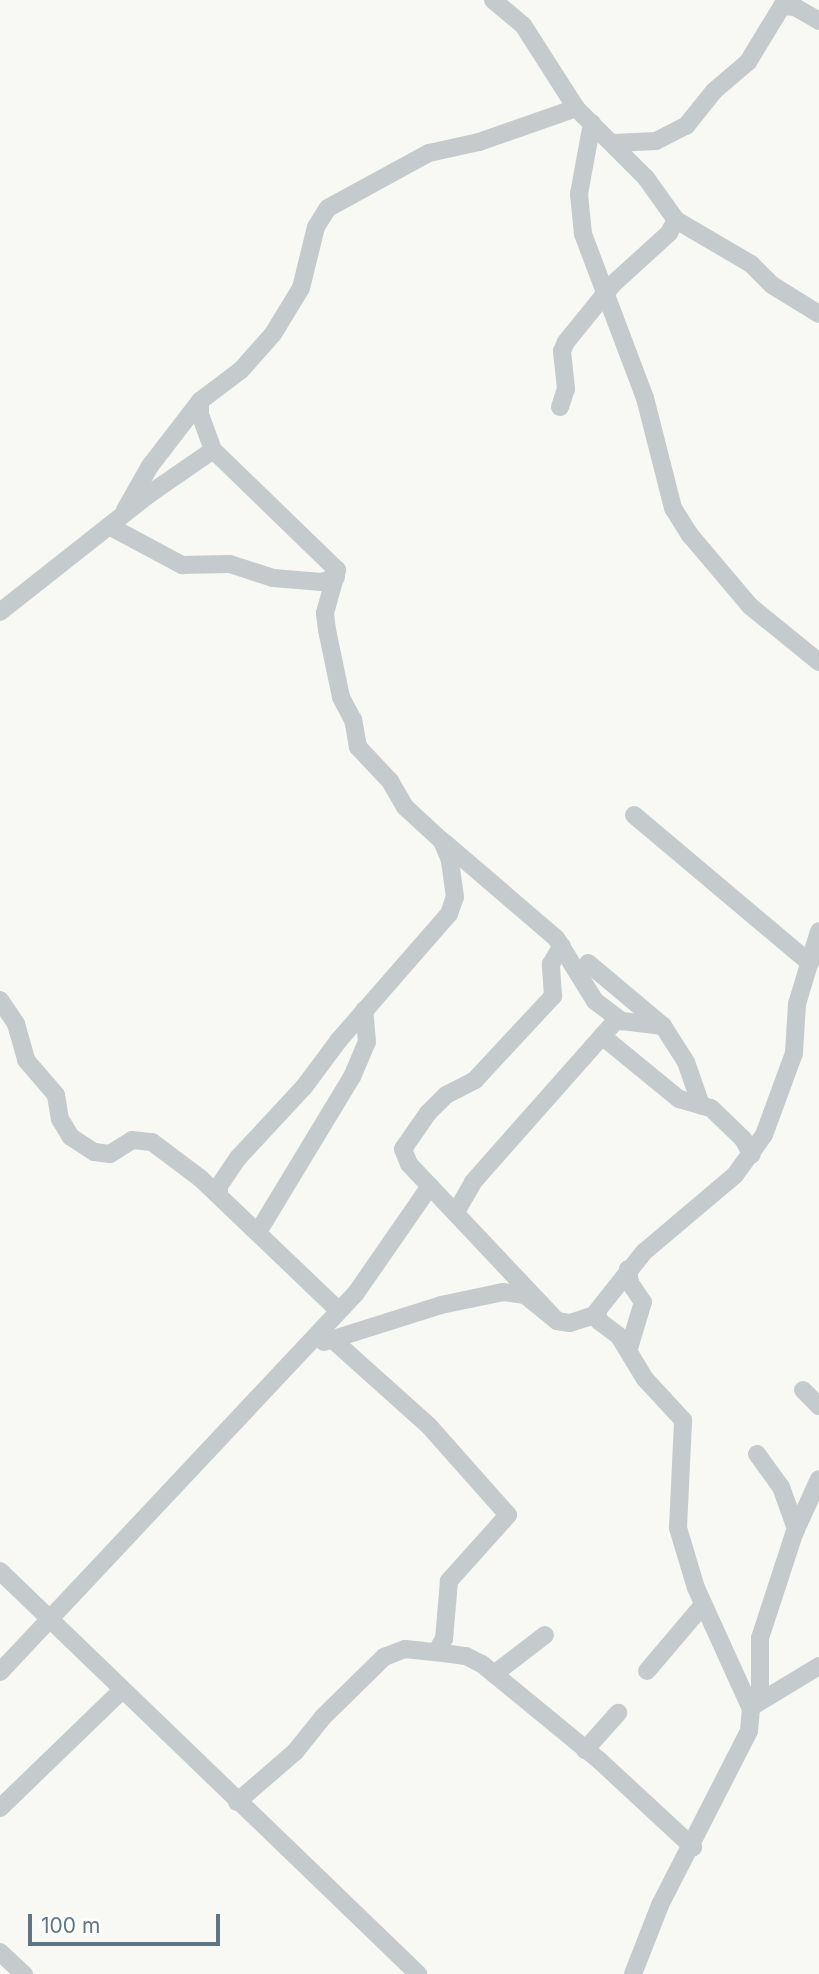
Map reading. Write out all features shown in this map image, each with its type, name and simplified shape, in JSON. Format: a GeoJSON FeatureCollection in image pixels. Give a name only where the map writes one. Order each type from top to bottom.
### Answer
{"type":"FeatureCollection","features":[{"type":"Feature","properties":{"kind":"street"},"geometry":{"type":"LineString","coordinates":[[493,0],[534,39],[576,108],[613,143],[676,220],[751,264],[772,285],[819,314]]}},
{"type":"Feature","properties":{"kind":"street"},"geometry":{"type":"LineString","coordinates":[[771,23],[772,0]]}},
{"type":"Feature","properties":{"kind":"street"},"geometry":{"type":"LineString","coordinates":[[613,143],[656,141],[686,126],[714,92],[748,62],[775,12],[788,5],[819,20]]}},
{"type":"Feature","properties":{"kind":"street"},"geometry":{"type":"LineString","coordinates":[[115,523],[150,466],[200,401],[242,370],[273,334],[301,288],[316,227],[328,208],[429,153],[479,142],[576,108]]}},
{"type":"Feature","properties":{"kind":"street"},"geometry":{"type":"LineString","coordinates":[[592,123],[582,158],[580,219],[604,295],[645,398],[673,508],[690,535],[750,606],[819,662]]}},
{"type":"Feature","properties":{"kind":"street"},"geometry":{"type":"LineString","coordinates":[[560,407],[566,380],[562,351],[604,295],[669,233],[676,220]]}},
{"type":"Feature","properties":{"kind":"street"},"geometry":{"type":"LineString","coordinates":[[200,401],[200,415],[213,450],[330,561],[336,577],[326,613],[327,630],[341,697],[353,720],[358,747],[390,781],[405,807],[562,946],[582,974],[589,994],[617,1019],[663,1026]]}},
{"type":"Feature","properties":{"kind":"street"},"geometry":{"type":"LineString","coordinates":[[0,612],[213,450]]}},
{"type":"Feature","properties":{"kind":"street"},"geometry":{"type":"LineString","coordinates":[[115,523],[182,565],[230,564],[273,578],[321,582],[336,577]]}},
{"type":"Feature","properties":{"kind":"street"},"geometry":{"type":"LineString","coordinates":[[634,815],[810,962]]}},
{"type":"Feature","properties":{"kind":"street"},"geometry":{"type":"LineString","coordinates":[[219,1195],[219,1186],[238,1158],[304,1087],[363,1010],[453,905],[450,860],[442,841]]}},
{"type":"Feature","properties":{"kind":"street"},"geometry":{"type":"LineString","coordinates":[[304,1349],[440,1304],[503,1293],[525,1295],[557,1321],[570,1323],[597,1314],[628,1269],[752,1155],[784,1086],[794,1054],[797,1004],[819,931]]}},
{"type":"Feature","properties":{"kind":"street"},"geometry":{"type":"LineString","coordinates":[[557,1321],[404,1155],[406,1141],[428,1112],[446,1095],[475,1080],[553,996],[551,964],[562,946]]}},
{"type":"Feature","properties":{"kind":"street"},"geometry":{"type":"LineString","coordinates":[[588,963],[663,1026],[686,1062],[701,1105]]}},
{"type":"Feature","properties":{"kind":"street"},"geometry":{"type":"LineString","coordinates":[[0,1000],[16,1024],[26,1060],[56,1095],[60,1119],[71,1137],[94,1152],[110,1154],[139,1138],[152,1143],[219,1195],[339,1311]]}},
{"type":"Feature","properties":{"kind":"street"},"geometry":{"type":"LineString","coordinates":[[258,1232],[352,1076],[367,1042],[363,1010]]}},
{"type":"Feature","properties":{"kind":"street"},"geometry":{"type":"LineString","coordinates":[[456,1212],[473,1182],[617,1019]]}},
{"type":"Feature","properties":{"kind":"street"},"geometry":{"type":"LineString","coordinates":[[602,1036],[679,1099],[701,1105],[727,1123],[752,1155]]}},
{"type":"Feature","properties":{"kind":"street"},"geometry":{"type":"LineString","coordinates":[[0,1672],[50,1622],[201,1453],[339,1311],[430,1186]]}},
{"type":"Feature","properties":{"kind":"street"},"geometry":{"type":"LineString","coordinates":[[628,1269],[630,1283],[643,1302],[629,1348]]}},
{"type":"Feature","properties":{"kind":"street"},"geometry":{"type":"LineString","coordinates":[[597,1314],[601,1324],[629,1348],[645,1379],[683,1420],[678,1528],[703,1605],[755,1704]]}},
{"type":"Feature","properties":{"kind":"street"},"geometry":{"type":"LineString","coordinates":[[332,1339],[429,1426],[509,1515],[449,1581],[444,1639],[436,1652]]}},
{"type":"Feature","properties":{"kind":"street"},"geometry":{"type":"LineString","coordinates":[[803,1390],[819,1406]]}},
{"type":"Feature","properties":{"kind":"street"},"geometry":{"type":"LineString","coordinates":[[757,1454],[782,1487],[796,1529]]}},
{"type":"Feature","properties":{"kind":"street"},"geometry":{"type":"LineString","coordinates":[[633,1974],[660,1905],[693,1847],[749,1731],[755,1704],[760,1638],[796,1529],[819,1479]]}},
{"type":"Feature","properties":{"kind":"street"},"geometry":{"type":"LineString","coordinates":[[0,1571],[121,1691],[418,1974]]}},
{"type":"Feature","properties":{"kind":"street"},"geometry":{"type":"LineString","coordinates":[[647,1671],[703,1605]]}},
{"type":"Feature","properties":{"kind":"street"},"geometry":{"type":"LineString","coordinates":[[494,1674],[545,1635]]}},
{"type":"Feature","properties":{"kind":"street"},"geometry":{"type":"LineString","coordinates":[[237,1802],[295,1752],[323,1717],[384,1657],[405,1649],[436,1652],[466,1656],[494,1674],[585,1750],[693,1847]]}},
{"type":"Feature","properties":{"kind":"street"},"geometry":{"type":"LineString","coordinates":[[755,1704],[819,1666]]}},
{"type":"Feature","properties":{"kind":"street"},"geometry":{"type":"LineString","coordinates":[[0,1808],[121,1691]]}},
{"type":"Feature","properties":{"kind":"street"},"geometry":{"type":"LineString","coordinates":[[585,1750],[618,1713]]}},
{"type":"Feature","properties":{"kind":"street"},"geometry":{"type":"LineString","coordinates":[[0,1952],[24,1974]]}}]}
